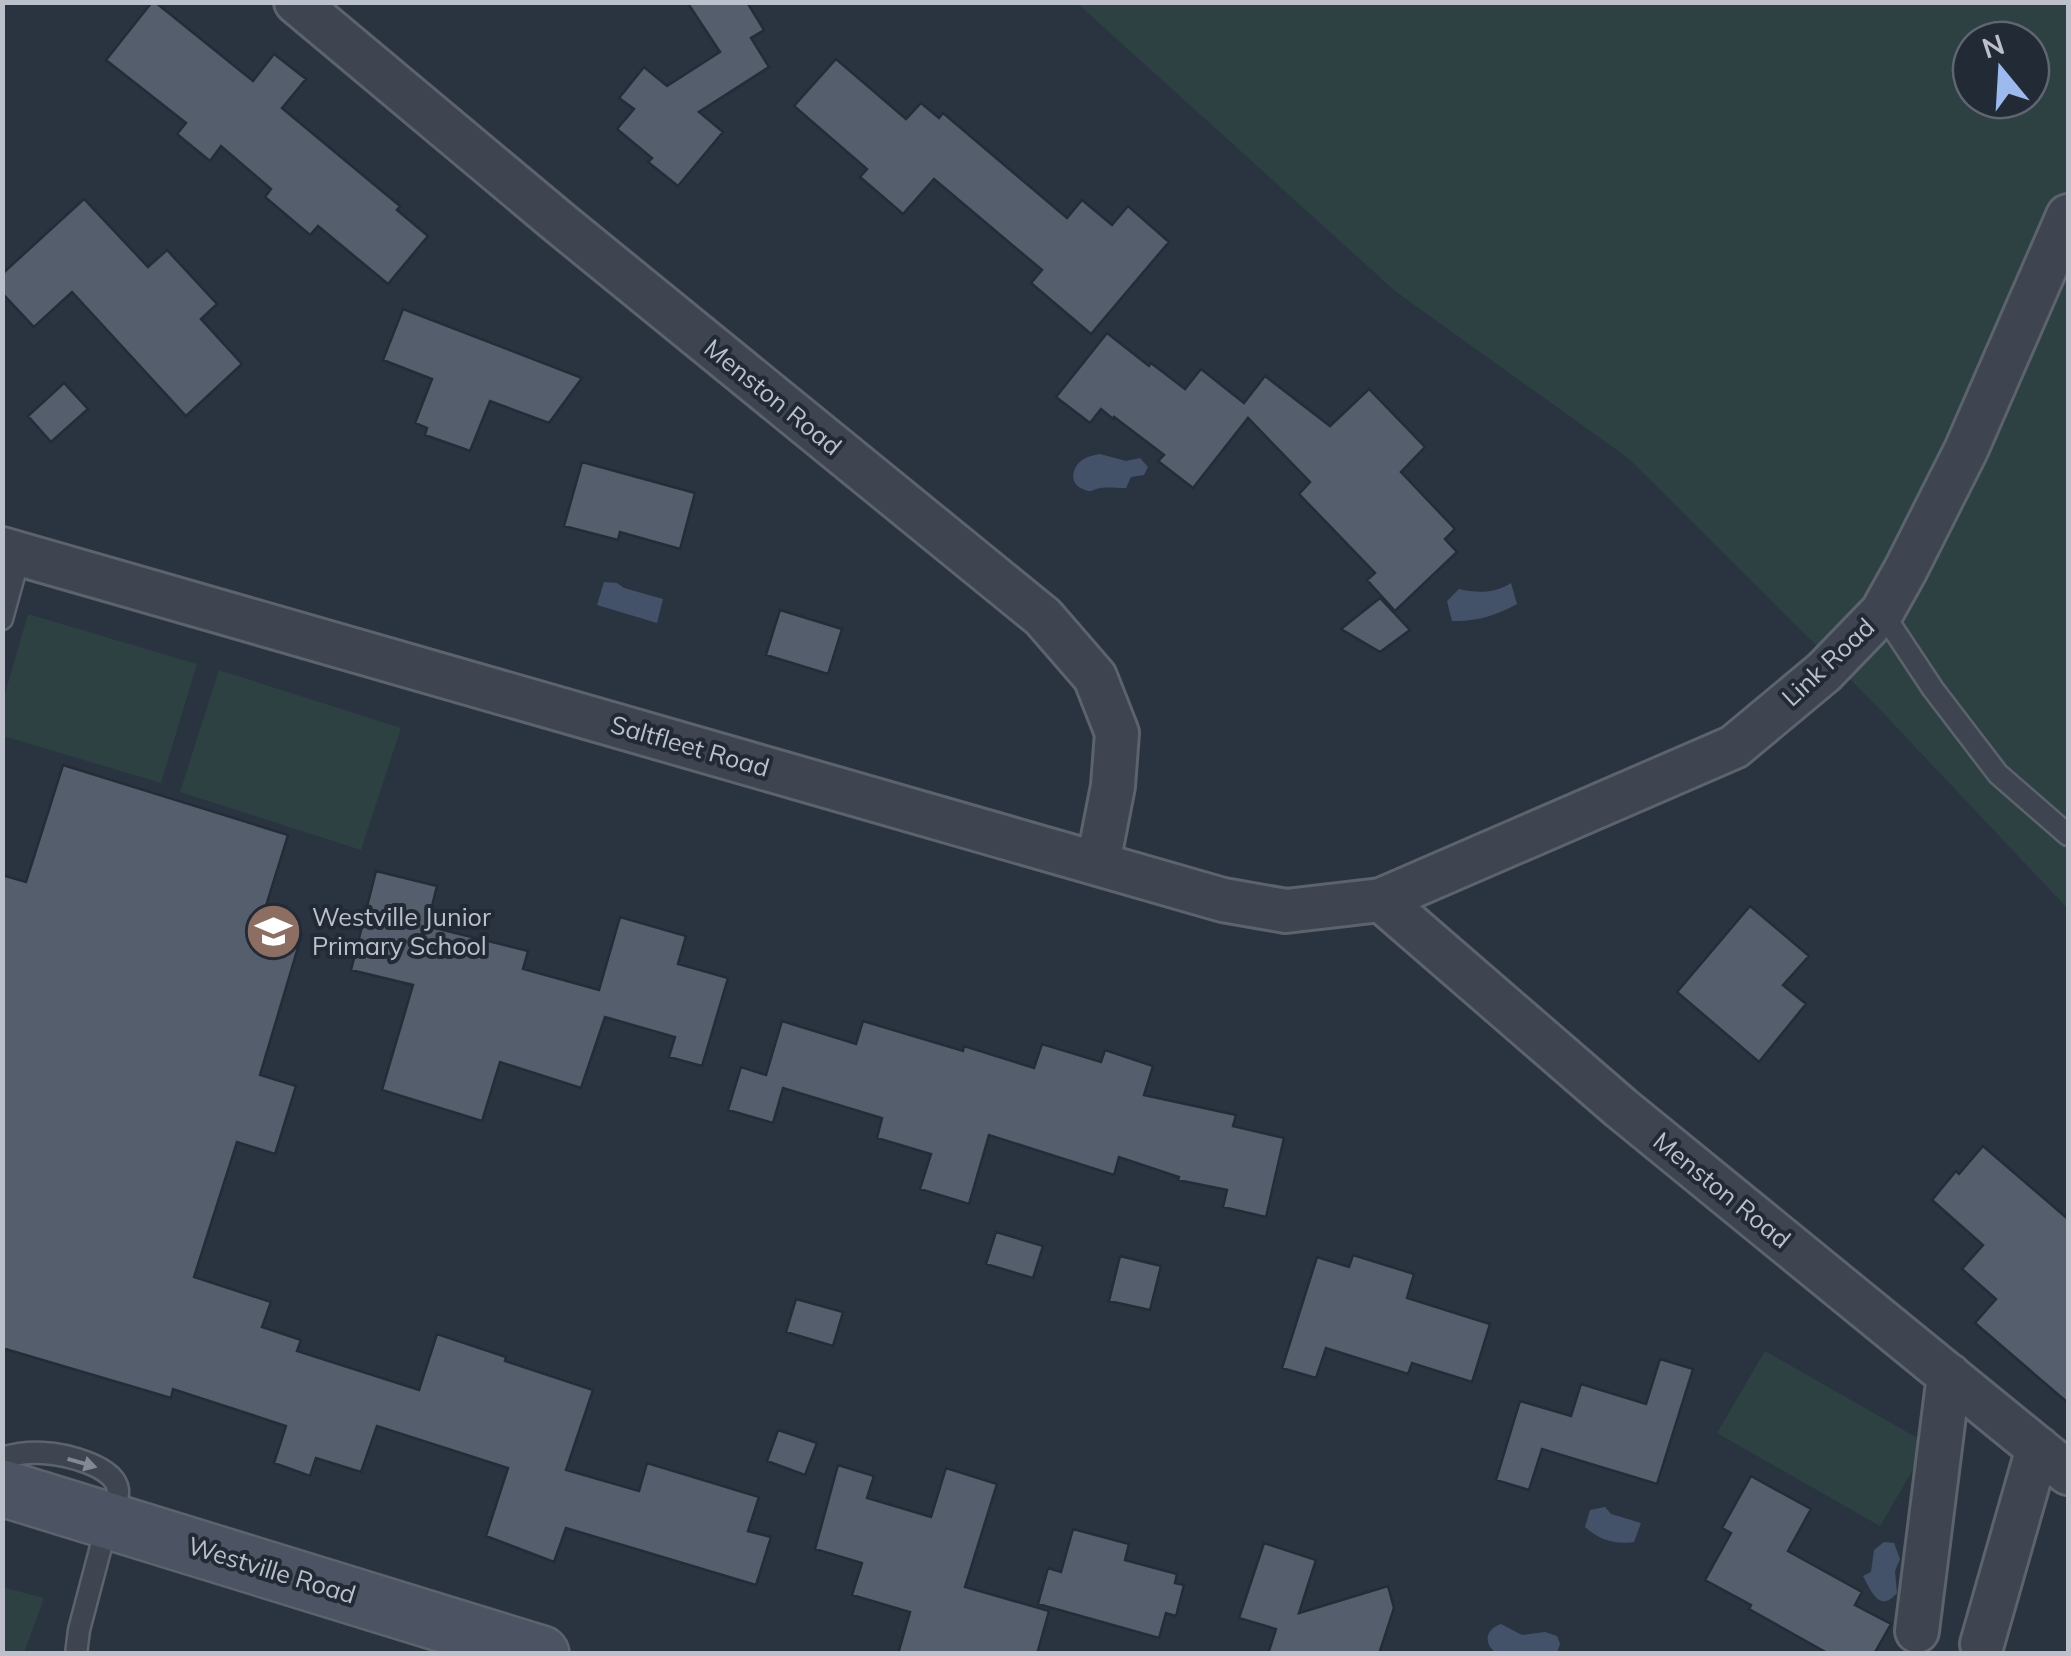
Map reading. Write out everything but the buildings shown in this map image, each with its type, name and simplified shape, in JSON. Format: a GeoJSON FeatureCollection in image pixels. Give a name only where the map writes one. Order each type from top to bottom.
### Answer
{"type":"FeatureCollection","features":[{"type":"Feature","properties":{"kind":"street","name":"Menston Road"},"geometry":{"type":"LineString","coordinates":[[296,2],[1043,617],[1094,677],[1116,733],[1113,786],[1098,862]]}},
{"type":"Feature","properties":{"kind":"street","name":"Link Road"},"geometry":{"type":"LineString","coordinates":[[1382,900],[1734,747],[1824,672],[1882,612],[1906,569],[1966,450],[2068,216]]}},
{"type":"Feature","properties":{"kind":"street","name":"Saltfleet Road"},"geometry":{"type":"LineString","coordinates":[[11,551],[1223,900],[1286,912],[1382,900]]}},
{"type":"Feature","properties":{"kind":"street","name":"Menston Road"},"geometry":{"type":"LineString","coordinates":[[1382,900],[1622,1108],[2053,1460]]}},
{"type":"Feature","properties":{"kind":"street"},"geometry":{"type":"LineString","coordinates":[[1917,1631],[1949,1375]]}},
{"type":"Feature","properties":{"kind":"street"},"geometry":{"type":"LineString","coordinates":[[1982,1644],[2053,1460]]}},
{"type":"Feature","properties":{"kind":"street","name":"Westville Road"},"geometry":{"type":"LineString","coordinates":[[2,1488],[541,1654]]}},
{"type":"Feature","properties":{"kind":"lane"},"geometry":{"type":"LineString","coordinates":[[2,619],[11,551]]}},
{"type":"Feature","properties":{"kind":"lane"},"geometry":{"type":"LineString","coordinates":[[1882,612],[1998,774],[2068,835]]}},
{"type":"Feature","properties":{"kind":"lane"},"geometry":{"type":"LineString","coordinates":[[2,1458],[45,1453],[94,1465],[112,1476],[118,1490],[79,1630],[76,1654]]}},
{"type":"Feature","properties":{"kind":"shaded area"},"geometry":{"type":"Polygon","coordinates":[[[1077,3],[2068,3],[2068,909],[1869,698],[1628,458],[1395,291],[1077,3]]]}},
{"type":"Feature","properties":{"kind":"shaded area"},"geometry":{"type":"Polygon","coordinates":[[[28,614],[197,664],[161,783],[3,736],[3,700],[28,614]]]}},
{"type":"Feature","properties":{"kind":"shaded area"},"geometry":{"type":"Polygon","coordinates":[[[219,670],[401,728],[361,850],[180,792],[219,670]]]}},
{"type":"Feature","properties":{"kind":"shaded area"},"geometry":{"type":"Polygon","coordinates":[[[1765,1351],[1928,1444],[1880,1526],[1717,1433],[1765,1351]]]}},
{"type":"Feature","properties":{"kind":"shaded area"},"geometry":{"type":"Polygon","coordinates":[[[2,1587],[44,1598],[24,1653],[3,1653],[2,1587]]]}},
{"type":"Feature","properties":{"kind":"water"},"geometry":{"type":"Polygon","coordinates":[[[1100,454],[1126,461],[1140,458],[1148,467],[1144,475],[1131,477],[1126,488],[1080,488],[1073,475],[1076,466],[1100,454]]]}},
{"type":"Feature","properties":{"kind":"water"},"geometry":{"type":"Polygon","coordinates":[[[604,582],[663,599],[657,623],[597,605],[604,582]]]}},
{"type":"Feature","properties":{"kind":"water"},"geometry":{"type":"Polygon","coordinates":[[[1511,583],[1517,604],[1486,617],[1452,621],[1447,601],[1459,589],[1485,592],[1511,583]]]}},
{"type":"Feature","properties":{"kind":"water"},"geometry":{"type":"Polygon","coordinates":[[[1605,1507],[1611,1514],[1641,1523],[1634,1542],[1608,1540],[1585,1527],[1590,1510],[1605,1507]]]}},
{"type":"Feature","properties":{"kind":"water"},"geometry":{"type":"Polygon","coordinates":[[[1884,1542],[1894,1543],[1900,1559],[1895,1571],[1897,1593],[1880,1601],[1863,1576],[1871,1572],[1874,1550],[1884,1542]]]}},
{"type":"Feature","properties":{"kind":"water"},"geometry":{"type":"Polygon","coordinates":[[[1501,1624],[1522,1635],[1545,1632],[1557,1636],[1557,1653],[1495,1652],[1488,1636],[1501,1624]]]}},
{"type":"Feature","properties":{"kind":"place","name":"Westville Junior Primary School"},"geometry":{"type":"Point","coordinates":[273,931]}}]}
